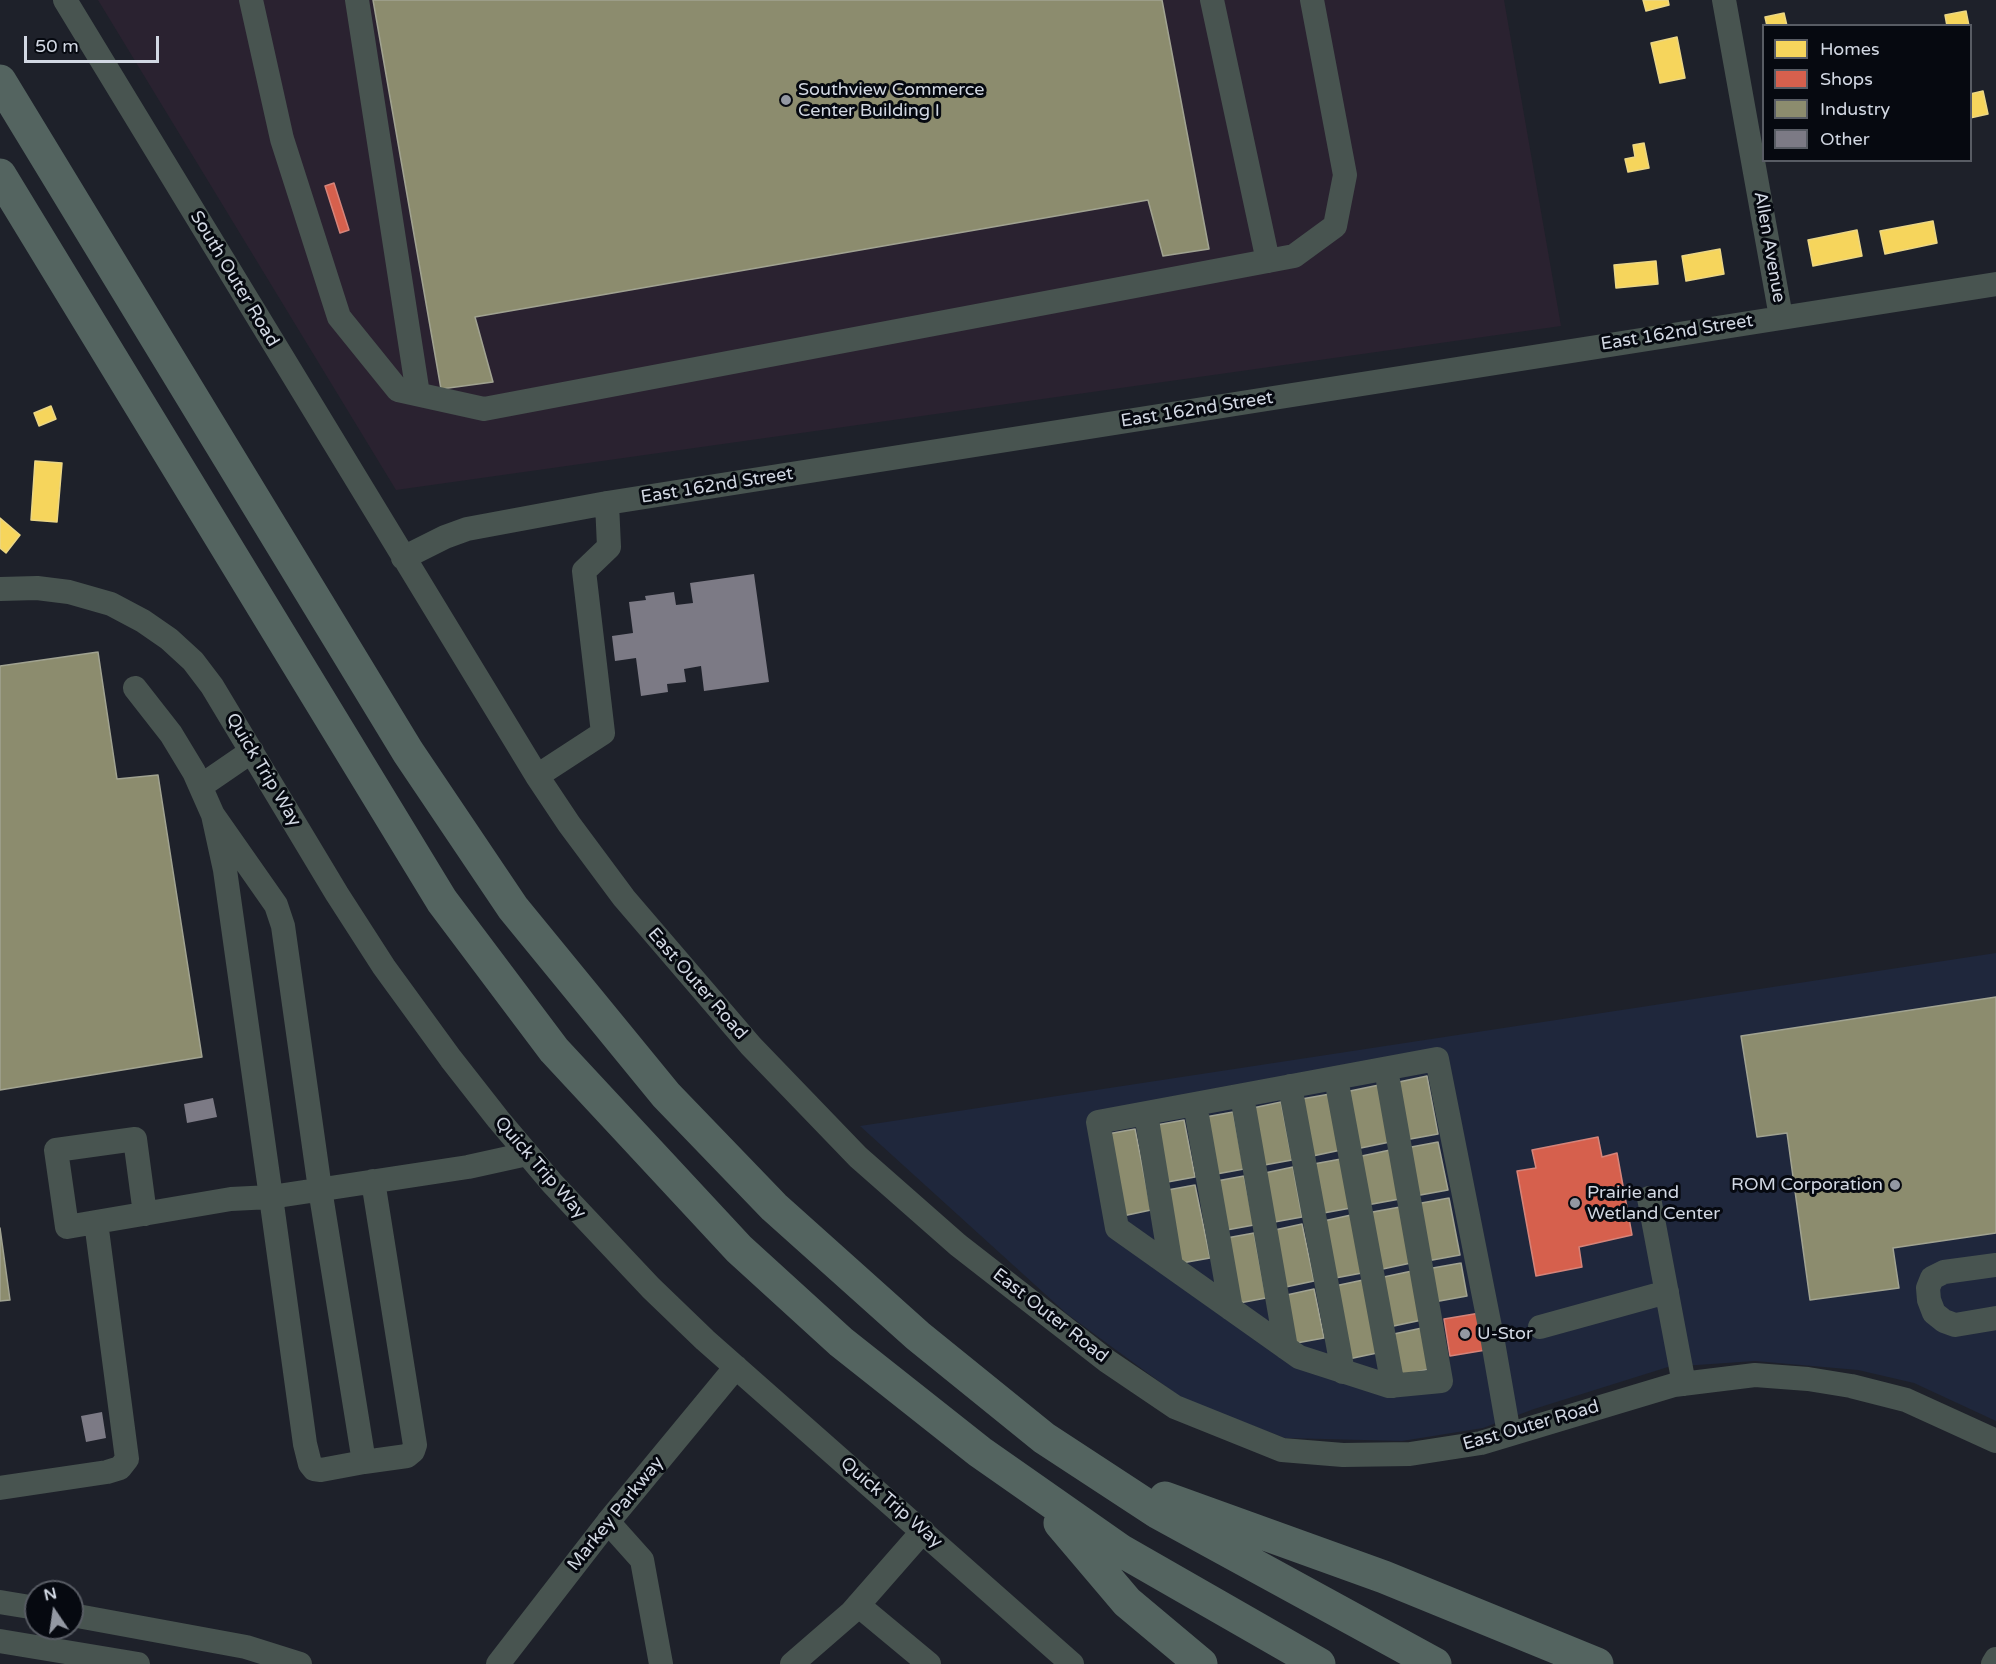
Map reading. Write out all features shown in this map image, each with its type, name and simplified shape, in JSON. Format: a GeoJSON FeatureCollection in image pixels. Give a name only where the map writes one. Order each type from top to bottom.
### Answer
{"type":"FeatureCollection","features":[{"type":"Feature","properties":{"kind":"highway"},"geometry":{"type":"LineString","coordinates":[[0,81],[408,752],[513,908],[666,1095],[774,1208],[918,1336],[1044,1438],[1157,1512],[1435,1664]]}},
{"type":"Feature","properties":{"kind":"highway"},"geometry":{"type":"LineString","coordinates":[[0,176],[442,901],[554,1050],[739,1249],[841,1342],[980,1452],[1120,1550],[1319,1664]]}},
{"type":"Feature","properties":{"kind":"highway"},"geometry":{"type":"LineString","coordinates":[[1100,1475],[1384,1577],[1597,1664]]}},
{"type":"Feature","properties":{"kind":"highway"},"geometry":{"type":"LineString","coordinates":[[1029,1487],[1127,1602],[1201,1664]]}},
{"type":"Feature","properties":{"kind":"street","name":"South Outer Road"},"geometry":{"type":"LineString","coordinates":[[65,0],[404,558]]}},
{"type":"Feature","properties":{"kind":"street"},"geometry":{"type":"LineString","coordinates":[[252,0],[282,139],[339,317],[398,390],[484,409],[1294,256],[1335,226],[1345,175],[1312,0]]}},
{"type":"Feature","properties":{"kind":"street"},"geometry":{"type":"LineString","coordinates":[[357,0],[418,394]]}},
{"type":"Feature","properties":{"kind":"street"},"geometry":{"type":"LineString","coordinates":[[1212,0],[1268,261]]}},
{"type":"Feature","properties":{"kind":"street","name":"Allen Avenue"},"geometry":{"type":"LineString","coordinates":[[1724,0],[1782,317]]}},
{"type":"Feature","properties":{"kind":"street","name":"East 162nd Street"},"geometry":{"type":"LineString","coordinates":[[404,558],[445,537],[467,529],[607,504],[1996,284]]}},
{"type":"Feature","properties":{"kind":"street"},"geometry":{"type":"LineString","coordinates":[[537,776],[603,733],[584,571],[609,547],[607,504]]}},
{"type":"Feature","properties":{"kind":"street","name":"East Outer Road"},"geometry":{"type":"LineString","coordinates":[[404,558],[537,776],[600,866],[672,957],[751,1046],[858,1157],[957,1245],[1107,1360],[1176,1407],[1282,1450],[1343,1455],[1410,1454],[1481,1443],[1674,1385],[1755,1376],[1808,1379],[1851,1386],[1906,1400],[1996,1441]]}},
{"type":"Feature","properties":{"kind":"street","name":"Quick Trip Way"},"geometry":{"type":"LineString","coordinates":[[0,589],[37,588],[69,592],[100,601],[143,621],[169,639],[193,661],[213,686],[336,894],[384,967],[451,1059],[527,1154],[651,1288],[736,1367],[1071,1664]]}},
{"type":"Feature","properties":{"kind":"street"},"geometry":{"type":"LineString","coordinates":[[135,688],[171,734],[201,786],[213,815],[225,870],[307,1457],[314,1469],[321,1470],[407,1456],[414,1451],[415,1445],[373,1181]]}},
{"type":"Feature","properties":{"kind":"street"},"geometry":{"type":"LineString","coordinates":[[201,786],[252,751]]}},
{"type":"Feature","properties":{"kind":"street"},"geometry":{"type":"LineString","coordinates":[[213,815],[280,914],[320,1189],[364,1462]]}},
{"type":"Feature","properties":{"kind":"street"},"geometry":{"type":"LineString","coordinates":[[1386,1069],[1441,1381],[1393,1386],[1299,1357],[1117,1228],[1098,1122],[1437,1059],[1509,1434]]}},
{"type":"Feature","properties":{"kind":"street"},"geometry":{"type":"LineString","coordinates":[[1336,1078],[1393,1386]]}},
{"type":"Feature","properties":{"kind":"street"},"geometry":{"type":"LineString","coordinates":[[1290,1086],[1343,1372]]}},
{"type":"Feature","properties":{"kind":"street"},"geometry":{"type":"LineString","coordinates":[[1242,1096],[1286,1348]]}},
{"type":"Feature","properties":{"kind":"street"},"geometry":{"type":"LineString","coordinates":[[1195,1104],[1231,1309]]}},
{"type":"Feature","properties":{"kind":"street"},"geometry":{"type":"LineString","coordinates":[[1146,1114],[1171,1266]]}},
{"type":"Feature","properties":{"kind":"street"},"geometry":{"type":"LineString","coordinates":[[144,1214],[135,1139],[56,1150],[67,1227],[144,1214],[231,1199],[271,1197],[468,1167],[527,1154]]}},
{"type":"Feature","properties":{"kind":"street"},"geometry":{"type":"LineString","coordinates":[[1649,1198],[1684,1384]]}},
{"type":"Feature","properties":{"kind":"street"},"geometry":{"type":"LineString","coordinates":[[0,1488],[107,1472],[120,1468],[127,1459],[96,1222]]}},
{"type":"Feature","properties":{"kind":"street"},"geometry":{"type":"LineString","coordinates":[[1996,1265],[1944,1272],[1932,1278],[1928,1288],[1929,1300],[1934,1313],[1944,1321],[1954,1325],[1996,1318]]}},
{"type":"Feature","properties":{"kind":"street"},"geometry":{"type":"LineString","coordinates":[[1540,1327],[1667,1292]]}},
{"type":"Feature","properties":{"kind":"street","name":"Markey Parkway"},"geometry":{"type":"LineString","coordinates":[[498,1664],[608,1522],[736,1367]]}},
{"type":"Feature","properties":{"kind":"street"},"geometry":{"type":"LineString","coordinates":[[608,1522],[642,1560],[661,1664]]}},
{"type":"Feature","properties":{"kind":"street"},"geometry":{"type":"LineString","coordinates":[[792,1664],[858,1605],[923,1531]]}},
{"type":"Feature","properties":{"kind":"street"},"geometry":{"type":"LineString","coordinates":[[0,1602],[24,1606]]}},
{"type":"Feature","properties":{"kind":"street"},"geometry":{"type":"LineString","coordinates":[[858,1605],[929,1664]]}},
{"type":"Feature","properties":{"kind":"street"},"geometry":{"type":"LineString","coordinates":[[84,1617],[246,1647],[300,1664]]}},
{"type":"Feature","properties":{"kind":"street"},"geometry":{"type":"LineString","coordinates":[[0,1641],[138,1664]]}},
{"type":"Feature","properties":{"kind":"street"},"geometry":{"type":"LineString","coordinates":[[1993,1664],[1996,1659]]}},
{"type":"Feature","properties":{"kind":"shaded area"},"geometry":{"type":"Polygon","coordinates":[[[98,0],[1504,0],[1561,326],[396,490],[98,0]]]}},
{"type":"Feature","properties":{"kind":"shaded area"},"geometry":{"type":"Polygon","coordinates":[[[1996,953],[1996,1421],[1914,1383],[1858,1370],[1755,1361],[1668,1367],[1534,1409],[1483,1428],[1402,1441],[1285,1438],[1183,1399],[1067,1314],[860,1126],[1996,953]]]}},
{"type":"Feature","properties":{"kind":"building: Homes"},"geometry":{"type":"Polygon","coordinates":[[[1643,0],[1668,0],[1669,5],[1646,11],[1643,0]]]}},
{"type":"Feature","properties":{"kind":"building: Homes"},"geometry":{"type":"Polygon","coordinates":[[[1966,11],[1969,24],[1947,24],[1945,15],[1966,11]]]}},
{"type":"Feature","properties":{"kind":"building: Homes"},"geometry":{"type":"Polygon","coordinates":[[[1784,13],[1787,24],[1767,24],[1765,17],[1784,13]]]}},
{"type":"Feature","properties":{"kind":"building: Homes"},"geometry":{"type":"Polygon","coordinates":[[[1677,37],[1685,78],[1660,83],[1651,43],[1677,37]]]}},
{"type":"Feature","properties":{"kind":"building: Homes"},"geometry":{"type":"Polygon","coordinates":[[[1983,91],[1988,114],[1972,118],[1972,94],[1983,91]]]}},
{"type":"Feature","properties":{"kind":"building: Homes"},"geometry":{"type":"Polygon","coordinates":[[[1644,143],[1649,168],[1628,172],[1625,159],[1635,157],[1633,145],[1644,143]]]}},
{"type":"Feature","properties":{"kind":"building: Homes"},"geometry":{"type":"Polygon","coordinates":[[[1933,221],[1937,243],[1885,254],[1880,231],[1933,221]]]}},
{"type":"Feature","properties":{"kind":"building: Homes"},"geometry":{"type":"Polygon","coordinates":[[[1857,230],[1862,256],[1813,266],[1808,240],[1857,230]]]}},
{"type":"Feature","properties":{"kind":"building: Homes"},"geometry":{"type":"Polygon","coordinates":[[[1720,249],[1724,274],[1686,281],[1682,256],[1720,249]]]}},
{"type":"Feature","properties":{"kind":"building: Homes"},"geometry":{"type":"Polygon","coordinates":[[[1656,261],[1658,284],[1616,288],[1614,265],[1656,261]]]}},
{"type":"Feature","properties":{"kind":"building: Homes"},"geometry":{"type":"Polygon","coordinates":[[[51,406],[56,419],[39,426],[34,413],[51,406]]]}},
{"type":"Feature","properties":{"kind":"building: Homes"},"geometry":{"type":"Polygon","coordinates":[[[35,461],[62,463],[57,522],[31,520],[35,461]]]}},
{"type":"Feature","properties":{"kind":"building: Homes"},"geometry":{"type":"Polygon","coordinates":[[[0,518],[20,535],[6,553],[0,548],[0,518]]]}},
{"type":"Feature","properties":{"kind":"building: Shops"},"geometry":{"type":"Polygon","coordinates":[[[334,183],[349,230],[340,233],[325,186],[334,183]]]}},
{"type":"Feature","properties":{"kind":"building: Shops","name":"Prairie and Wetland Center"},"geometry":{"type":"Polygon","coordinates":[[[1598,1137],[1602,1157],[1617,1153],[1632,1235],[1579,1247],[1582,1267],[1536,1276],[1517,1171],[1536,1168],[1532,1150],[1598,1137]]]}},
{"type":"Feature","properties":{"kind":"building: Shops","name":"U-Stor"},"geometry":{"type":"Polygon","coordinates":[[[1480,1313],[1486,1350],[1450,1356],[1444,1319],[1480,1313]]]}},
{"type":"Feature","properties":{"kind":"building: Industry","name":"Southview Commerce Center Building I"},"geometry":{"type":"Polygon","coordinates":[[[373,0],[1162,0],[1209,249],[1163,256],[1148,200],[475,317],[493,382],[441,389],[373,0]]]}},
{"type":"Feature","properties":{"kind":"building: Industry"},"geometry":{"type":"Polygon","coordinates":[[[98,652],[117,779],[158,775],[202,1057],[0,1090],[0,666],[98,652]]]}},
{"type":"Feature","properties":{"kind":"building: Industry","name":"ROM Corporation"},"geometry":{"type":"Polygon","coordinates":[[[1996,997],[1996,1233],[1893,1248],[1899,1288],[1810,1300],[1787,1133],[1757,1137],[1741,1036],[1996,997]]]}},
{"type":"Feature","properties":{"kind":"building: Industry"},"geometry":{"type":"Polygon","coordinates":[[[1427,1076],[1438,1134],[1405,1140],[1394,1083],[1427,1076]]]}},
{"type":"Feature","properties":{"kind":"building: Industry"},"geometry":{"type":"Polygon","coordinates":[[[1379,1085],[1390,1142],[1356,1149],[1345,1092],[1379,1085]]]}},
{"type":"Feature","properties":{"kind":"building: Industry"},"geometry":{"type":"Polygon","coordinates":[[[1330,1094],[1341,1150],[1308,1157],[1296,1100],[1330,1094]]]}},
{"type":"Feature","properties":{"kind":"building: Industry"},"geometry":{"type":"Polygon","coordinates":[[[1281,1102],[1292,1160],[1259,1166],[1248,1109],[1281,1102]]]}},
{"type":"Feature","properties":{"kind":"building: Industry"},"geometry":{"type":"Polygon","coordinates":[[[1233,1112],[1244,1169],[1211,1175],[1200,1118],[1233,1112]]]}},
{"type":"Feature","properties":{"kind":"building: Industry"},"geometry":{"type":"Polygon","coordinates":[[[1184,1120],[1195,1177],[1162,1183],[1151,1126],[1184,1120]]]}},
{"type":"Feature","properties":{"kind":"building: Industry"},"geometry":{"type":"Polygon","coordinates":[[[1135,1129],[1151,1210],[1118,1217],[1102,1135],[1135,1129]]]}},
{"type":"Feature","properties":{"kind":"building: Industry"},"geometry":{"type":"Polygon","coordinates":[[[1438,1142],[1448,1190],[1415,1196],[1406,1148],[1438,1142]]]}},
{"type":"Feature","properties":{"kind":"building: Industry"},"geometry":{"type":"Polygon","coordinates":[[[1390,1150],[1400,1199],[1367,1205],[1357,1157],[1390,1150]]]}},
{"type":"Feature","properties":{"kind":"building: Industry"},"geometry":{"type":"Polygon","coordinates":[[[1341,1159],[1351,1208],[1318,1214],[1308,1165],[1341,1159]]]}},
{"type":"Feature","properties":{"kind":"building: Industry"},"geometry":{"type":"Polygon","coordinates":[[[1293,1167],[1302,1217],[1269,1223],[1260,1174],[1293,1167]]]}},
{"type":"Feature","properties":{"kind":"building: Industry"},"geometry":{"type":"Polygon","coordinates":[[[1244,1176],[1254,1225],[1221,1231],[1211,1182],[1244,1176]]]}},
{"type":"Feature","properties":{"kind":"building: Industry"},"geometry":{"type":"Polygon","coordinates":[[[1195,1185],[1210,1258],[1176,1264],[1162,1191],[1195,1185]]]}},
{"type":"Feature","properties":{"kind":"building: Industry"},"geometry":{"type":"Polygon","coordinates":[[[1449,1198],[1460,1255],[1427,1261],[1416,1204],[1449,1198]]]}},
{"type":"Feature","properties":{"kind":"building: Industry"},"geometry":{"type":"Polygon","coordinates":[[[1400,1207],[1411,1263],[1378,1270],[1367,1213],[1400,1207]]]}},
{"type":"Feature","properties":{"kind":"building: Industry"},"geometry":{"type":"Polygon","coordinates":[[[1351,1215],[1362,1273],[1330,1279],[1319,1222],[1351,1215]]]}},
{"type":"Feature","properties":{"kind":"building: Industry"},"geometry":{"type":"Polygon","coordinates":[[[1302,1224],[1314,1281],[1281,1288],[1270,1231],[1302,1224]]]}},
{"type":"Feature","properties":{"kind":"building: Industry"},"geometry":{"type":"Polygon","coordinates":[[[0,1228],[10,1300],[0,1301],[0,1228]]]}},
{"type":"Feature","properties":{"kind":"building: Industry"},"geometry":{"type":"Polygon","coordinates":[[[1254,1233],[1266,1298],[1234,1304],[1221,1239],[1254,1233]]]}},
{"type":"Feature","properties":{"kind":"building: Industry"},"geometry":{"type":"Polygon","coordinates":[[[1461,1263],[1467,1296],[1434,1302],[1427,1269],[1461,1263]]]}},
{"type":"Feature","properties":{"kind":"building: Industry"},"geometry":{"type":"Polygon","coordinates":[[[1412,1271],[1422,1320],[1389,1327],[1379,1278],[1412,1271]]]}},
{"type":"Feature","properties":{"kind":"building: Industry"},"geometry":{"type":"Polygon","coordinates":[[[1363,1280],[1377,1353],[1344,1360],[1330,1287],[1363,1280]]]}},
{"type":"Feature","properties":{"kind":"building: Industry"},"geometry":{"type":"Polygon","coordinates":[[[1314,1289],[1324,1338],[1291,1344],[1282,1296],[1314,1289]]]}},
{"type":"Feature","properties":{"kind":"building: Industry"},"geometry":{"type":"Polygon","coordinates":[[[1422,1328],[1430,1369],[1397,1376],[1389,1335],[1422,1328]]]}},
{"type":"Feature","properties":{"kind":"building: Other"},"geometry":{"type":"Polygon","coordinates":[[[754,574],[769,682],[704,691],[701,666],[684,669],[686,682],[667,684],[668,692],[641,696],[636,658],[615,661],[612,636],[633,633],[629,602],[646,600],[645,596],[674,592],[676,605],[693,603],[690,583],[754,574]]]}},
{"type":"Feature","properties":{"kind":"building: Other"},"geometry":{"type":"Polygon","coordinates":[[[213,1098],[217,1117],[187,1123],[184,1104],[213,1098]]]}},
{"type":"Feature","properties":{"kind":"building: Other"},"geometry":{"type":"Polygon","coordinates":[[[102,1412],[106,1438],[86,1442],[81,1416],[102,1412]]]}},
{"type":"Feature","properties":{"kind":"place","name":"Southview Commerce Center Building I"},"geometry":{"type":"Point","coordinates":[786,100]}},
{"type":"Feature","properties":{"kind":"place","name":"ROM Corporation"},"geometry":{"type":"Point","coordinates":[1895,1185]}},
{"type":"Feature","properties":{"kind":"place","name":"Prairie and Wetland Center"},"geometry":{"type":"Point","coordinates":[1575,1203]}},
{"type":"Feature","properties":{"kind":"place","name":"U-Stor"},"geometry":{"type":"Point","coordinates":[1465,1334]}}]}
